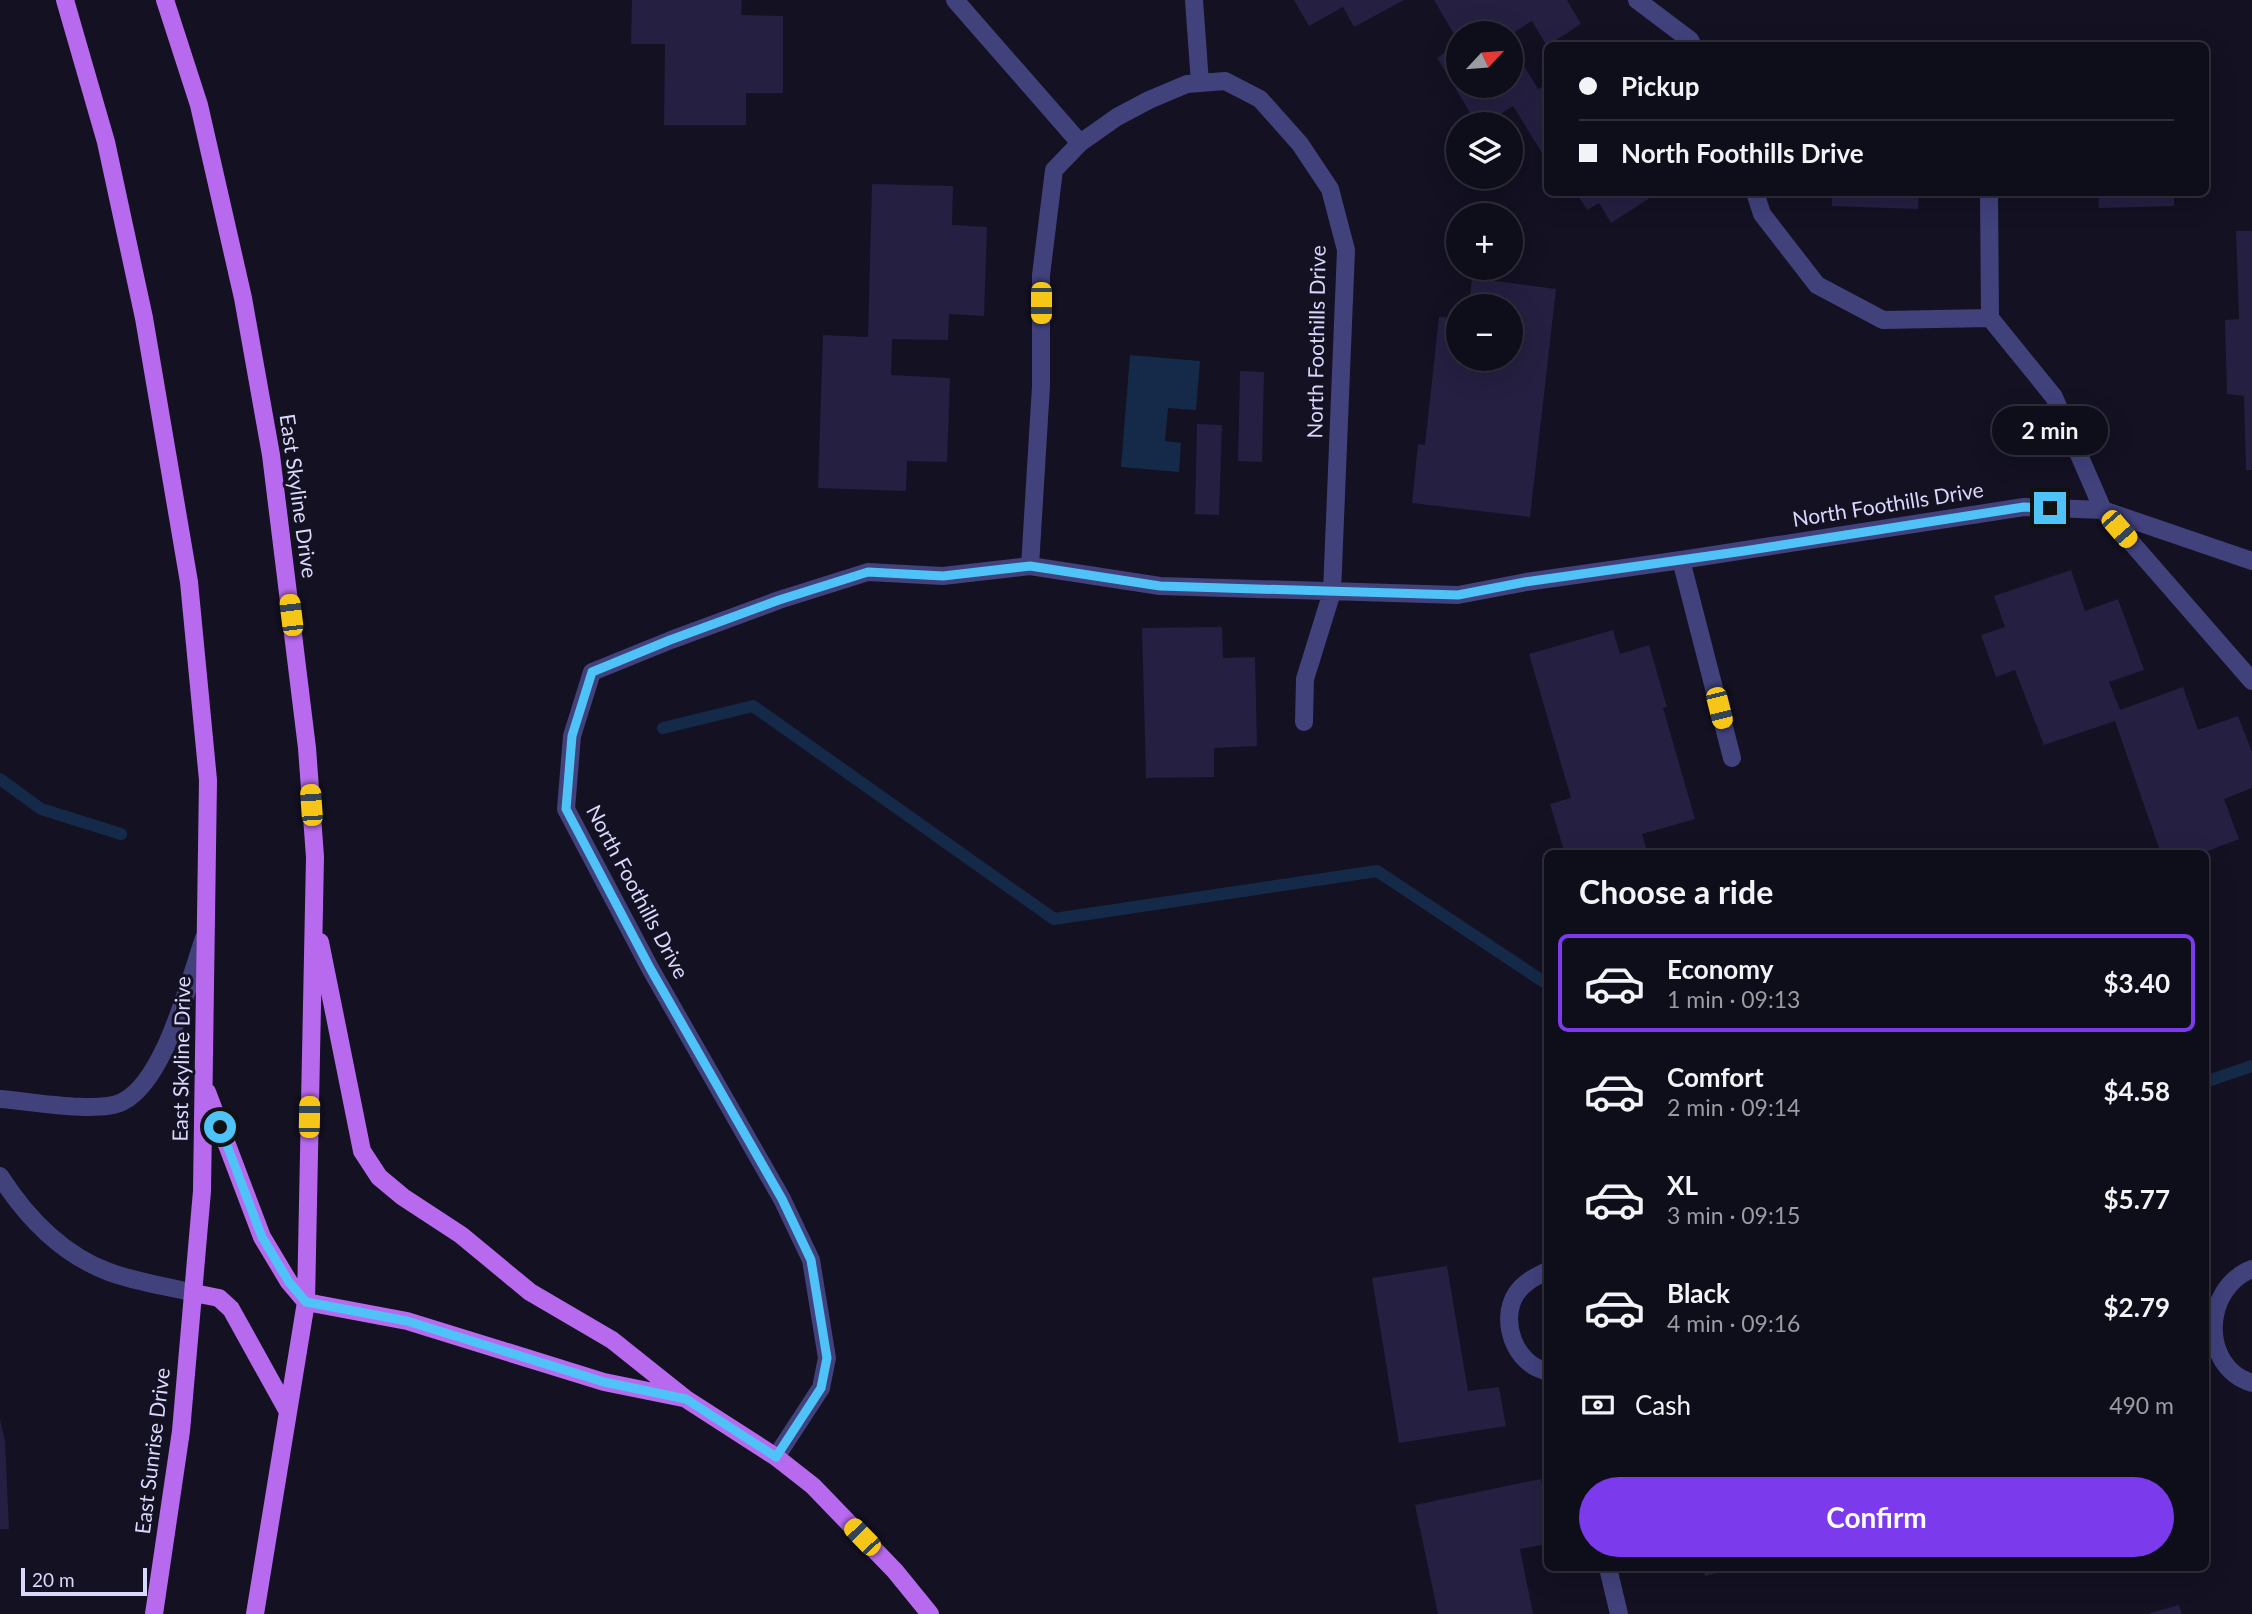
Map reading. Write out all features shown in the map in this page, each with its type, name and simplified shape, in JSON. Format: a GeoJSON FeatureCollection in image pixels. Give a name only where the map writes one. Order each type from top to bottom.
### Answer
{"type":"FeatureCollection","features":[{"type":"Feature","properties":{"kind":"main road","name":"East Skyline Drive"},"geometry":{"type":"LineString","coordinates":[[65,0],[106,142],[144,318],[189,582],[208,779],[202,1191],[194,1293]]}},
{"type":"Feature","properties":{"kind":"main road","name":"East Skyline Drive"},"geometry":{"type":"LineString","coordinates":[[166,0],[200,105],[243,298],[271,455],[307,748],[315,857],[306,1302]]}},
{"type":"Feature","properties":{"kind":"main road"},"geometry":{"type":"LineString","coordinates":[[313,907],[362,1151],[379,1177],[461,1235],[530,1292],[612,1340],[686,1399],[776,1457],[813,1486],[895,1571],[930,1614]]}},
{"type":"Feature","properties":{"kind":"main road"},"geometry":{"type":"LineString","coordinates":[[204,1083],[262,1237],[289,1282],[306,1302],[407,1321],[604,1382],[686,1399]]}},
{"type":"Feature","properties":{"kind":"main road"},"geometry":{"type":"LineString","coordinates":[[194,1293],[219,1298],[231,1309],[287,1410]]}},
{"type":"Feature","properties":{"kind":"main road","name":"East Sunrise Drive"},"geometry":{"type":"LineString","coordinates":[[154,1614],[181,1431],[194,1293]]}},
{"type":"Feature","properties":{"kind":"main road"},"geometry":{"type":"LineString","coordinates":[[255,1614],[306,1302]]}},
{"type":"Feature","properties":{"kind":"street"},"geometry":{"type":"LineString","coordinates":[[955,0],[1080,144]]}},
{"type":"Feature","properties":{"kind":"street"},"geometry":{"type":"LineString","coordinates":[[1194,0],[1200,83]]}},
{"type":"Feature","properties":{"kind":"street"},"geometry":{"type":"LineString","coordinates":[[1637,0],[1691,42]]}},
{"type":"Feature","properties":{"kind":"street","name":"North Foothills Drive"},"geometry":{"type":"LineString","coordinates":[[1030,566],[1041,386],[1041,275],[1054,170],[1080,144],[1116,117],[1187,83],[1225,81],[1260,99],[1300,144],[1330,189],[1346,250],[1332,592],[1305,679],[1304,722]]}},
{"type":"Feature","properties":{"kind":"street"},"geometry":{"type":"LineString","coordinates":[[1756,196],[1762,214],[1817,285],[1882,320],[1990,318]]}},
{"type":"Feature","properties":{"kind":"street"},"geometry":{"type":"LineString","coordinates":[[1989,196],[1990,318],[2054,397],[2103,510],[2252,681]]}},
{"type":"Feature","properties":{"kind":"street","name":"North Foothills Drive"},"geometry":{"type":"LineString","coordinates":[[776,1457],[821,1388],[827,1358],[811,1260],[782,1199],[650,968],[566,809],[572,736],[592,672],[779,600],[868,572],[943,576],[1030,566],[1160,586],[1458,595],[1525,582],[2024,507],[2103,510],[2252,561]]}},
{"type":"Feature","properties":{"kind":"street"},"geometry":{"type":"LineString","coordinates":[[1681,560],[1732,758]]}},
{"type":"Feature","properties":{"kind":"street"},"geometry":{"type":"LineString","coordinates":[[0,1099],[96,1107],[122,1102],[151,1074],[166,1046],[207,931]]}},
{"type":"Feature","properties":{"kind":"street"},"geometry":{"type":"LineString","coordinates":[[0,1176],[19,1206],[67,1251],[109,1272],[194,1293]]}},
{"type":"Feature","properties":{"kind":"street"},"geometry":{"type":"LineString","coordinates":[[2252,1269],[2241,1273],[2226,1288],[2215,1307],[2213,1329],[2217,1349],[2229,1368],[2252,1383]]}},
{"type":"Feature","properties":{"kind":"street"},"geometry":{"type":"LineString","coordinates":[[1544,1272],[1530,1279],[1515,1296],[1509,1316],[1511,1338],[1522,1357],[1544,1370]]}},
{"type":"Feature","properties":{"kind":"street"},"geometry":{"type":"LineString","coordinates":[[1609,1571],[1619,1614]]}},
{"type":"Feature","properties":{"kind":"water"},"geometry":{"type":"Polygon","coordinates":[[[1130,355],[1200,361],[1196,410],[1168,408],[1165,441],[1181,443],[1179,472],[1121,467],[1130,355]]]}},
{"type":"Feature","properties":{"kind":"building"},"geometry":{"type":"Polygon","coordinates":[[[632,0],[742,0],[741,15],[783,16],[783,93],[746,93],[746,125],[664,125],[665,44],[631,44],[632,0]]]}},
{"type":"Feature","properties":{"kind":"building"},"geometry":{"type":"Polygon","coordinates":[[[1294,0],[1404,0],[1354,27],[1343,7],[1309,26],[1294,0]]]}},
{"type":"Feature","properties":{"kind":"building"},"geometry":{"type":"Polygon","coordinates":[[[1434,0],[1567,0],[1581,24],[1553,42],[1545,42],[1532,21],[1523,27],[1523,21],[1446,21],[1434,0]]]}},
{"type":"Feature","properties":{"kind":"building"},"geometry":{"type":"Polygon","coordinates":[[[1446,52],[1446,73],[1437,58],[1446,52]]]}},
{"type":"Feature","properties":{"kind":"building"},"geometry":{"type":"Polygon","coordinates":[[[1523,64],[1538,89],[1544,86],[1544,156],[1523,122],[1523,112],[1517,112],[1513,106],[1504,112],[1470,112],[1461,98],[1523,98],[1523,64]]]}},
{"type":"Feature","properties":{"kind":"building"},"geometry":{"type":"Polygon","coordinates":[[[872,184],[953,186],[952,225],[987,227],[984,316],[949,314],[948,340],[892,339],[891,375],[950,378],[947,462],[907,461],[906,491],[818,488],[823,335],[868,337],[872,184]]]}},
{"type":"Feature","properties":{"kind":"building"},"geometry":{"type":"Polygon","coordinates":[[[1578,196],[1653,196],[1611,223],[1599,203],[1587,210],[1578,196]]]}},
{"type":"Feature","properties":{"kind":"building"},"geometry":{"type":"Polygon","coordinates":[[[1832,196],[1919,196],[1918,209],[1832,206],[1832,196]]]}},
{"type":"Feature","properties":{"kind":"building"},"geometry":{"type":"Polygon","coordinates":[[[2098,196],[2174,196],[2174,206],[2099,208],[2098,196]]]}},
{"type":"Feature","properties":{"kind":"building"},"geometry":{"type":"Polygon","coordinates":[[[2236,231],[2252,231],[2252,470],[2246,470],[2244,396],[2227,394],[2225,320],[2239,319],[2236,231]]]}},
{"type":"Feature","properties":{"kind":"building"},"geometry":{"type":"Polygon","coordinates":[[[1472,280],[1556,289],[1530,517],[1412,503],[1418,444],[1425,445],[1439,317],[1446,317],[1446,371],[1523,371],[1523,294],[1470,294],[1472,280]]]}},
{"type":"Feature","properties":{"kind":"building"},"geometry":{"type":"Polygon","coordinates":[[[1240,371],[1264,372],[1262,462],[1238,461],[1240,371]]]}},
{"type":"Feature","properties":{"kind":"building"},"geometry":{"type":"Polygon","coordinates":[[[1197,424],[1222,425],[1219,515],[1195,514],[1197,424]]]}},
{"type":"Feature","properties":{"kind":"building"},"geometry":{"type":"Polygon","coordinates":[[[2071,570],[2085,611],[2118,599],[2144,670],[2109,682],[2120,710],[2183,687],[2198,730],[2238,716],[2252,752],[2252,788],[2224,799],[2239,839],[2209,851],[2160,850],[2115,721],[2044,745],[2015,670],[1996,677],[1981,635],[2005,627],[1994,596],[2071,570]]]}},
{"type":"Feature","properties":{"kind":"building"},"geometry":{"type":"Polygon","coordinates":[[[1222,627],[1223,658],[1255,657],[1257,746],[1214,748],[1214,777],[1146,778],[1142,628],[1222,627]]]}},
{"type":"Feature","properties":{"kind":"building"},"geometry":{"type":"Polygon","coordinates":[[[1613,630],[1620,654],[1649,645],[1667,707],[1663,708],[1695,819],[1642,834],[1647,850],[1564,850],[1550,804],[1571,798],[1529,654],[1613,630]]]}},
{"type":"Feature","properties":{"kind":"building"},"geometry":{"type":"Polygon","coordinates":[[[1447,1266],[1468,1391],[1499,1387],[1506,1426],[1399,1443],[1372,1278],[1447,1266]]]}},
{"type":"Feature","properties":{"kind":"building"},"geometry":{"type":"Polygon","coordinates":[[[0,1419],[5,1441],[9,1529],[0,1529],[0,1419]]]}},
{"type":"Feature","properties":{"kind":"building"},"geometry":{"type":"Polygon","coordinates":[[[1541,1479],[1544,1494],[1544,1545],[1520,1549],[1533,1614],[1438,1614],[1415,1505],[1541,1479]]]}},
{"type":"Feature","properties":{"kind":"building"},"geometry":{"type":"Polygon","coordinates":[[[1704,1571],[1726,1571],[1705,1576],[1704,1571]]]}},
{"type":"Feature","properties":{"kind":"building"},"geometry":{"type":"Polygon","coordinates":[[[2179,1605],[2182,1614],[2150,1614],[2150,1613],[2179,1605]]]}},
{"type":"Feature","properties":{"kind":"waterway"},"geometry":{"type":"LineString","coordinates":[[663,728],[753,706],[1054,919],[1377,871],[1544,982]]}},
{"type":"Feature","properties":{"kind":"waterway"},"geometry":{"type":"LineString","coordinates":[[0,779],[41,809],[121,834]]}},
{"type":"Feature","properties":{"kind":"waterway"},"geometry":{"type":"LineString","coordinates":[[2209,1081],[2252,1066]]}},
{"type":"Feature","properties":{"kind":"route"},"geometry":{"type":"LineString","coordinates":[[220,1127],[262,1237],[289,1282],[306,1302],[407,1321],[604,1382],[686,1399],[776,1457],[821,1388],[827,1358],[811,1260],[782,1199],[609,894],[566,809],[572,736],[592,672],[779,600],[868,572],[943,576],[1030,566],[1160,586],[1458,595],[1525,582],[2024,507],[2050,508]]}}]}
